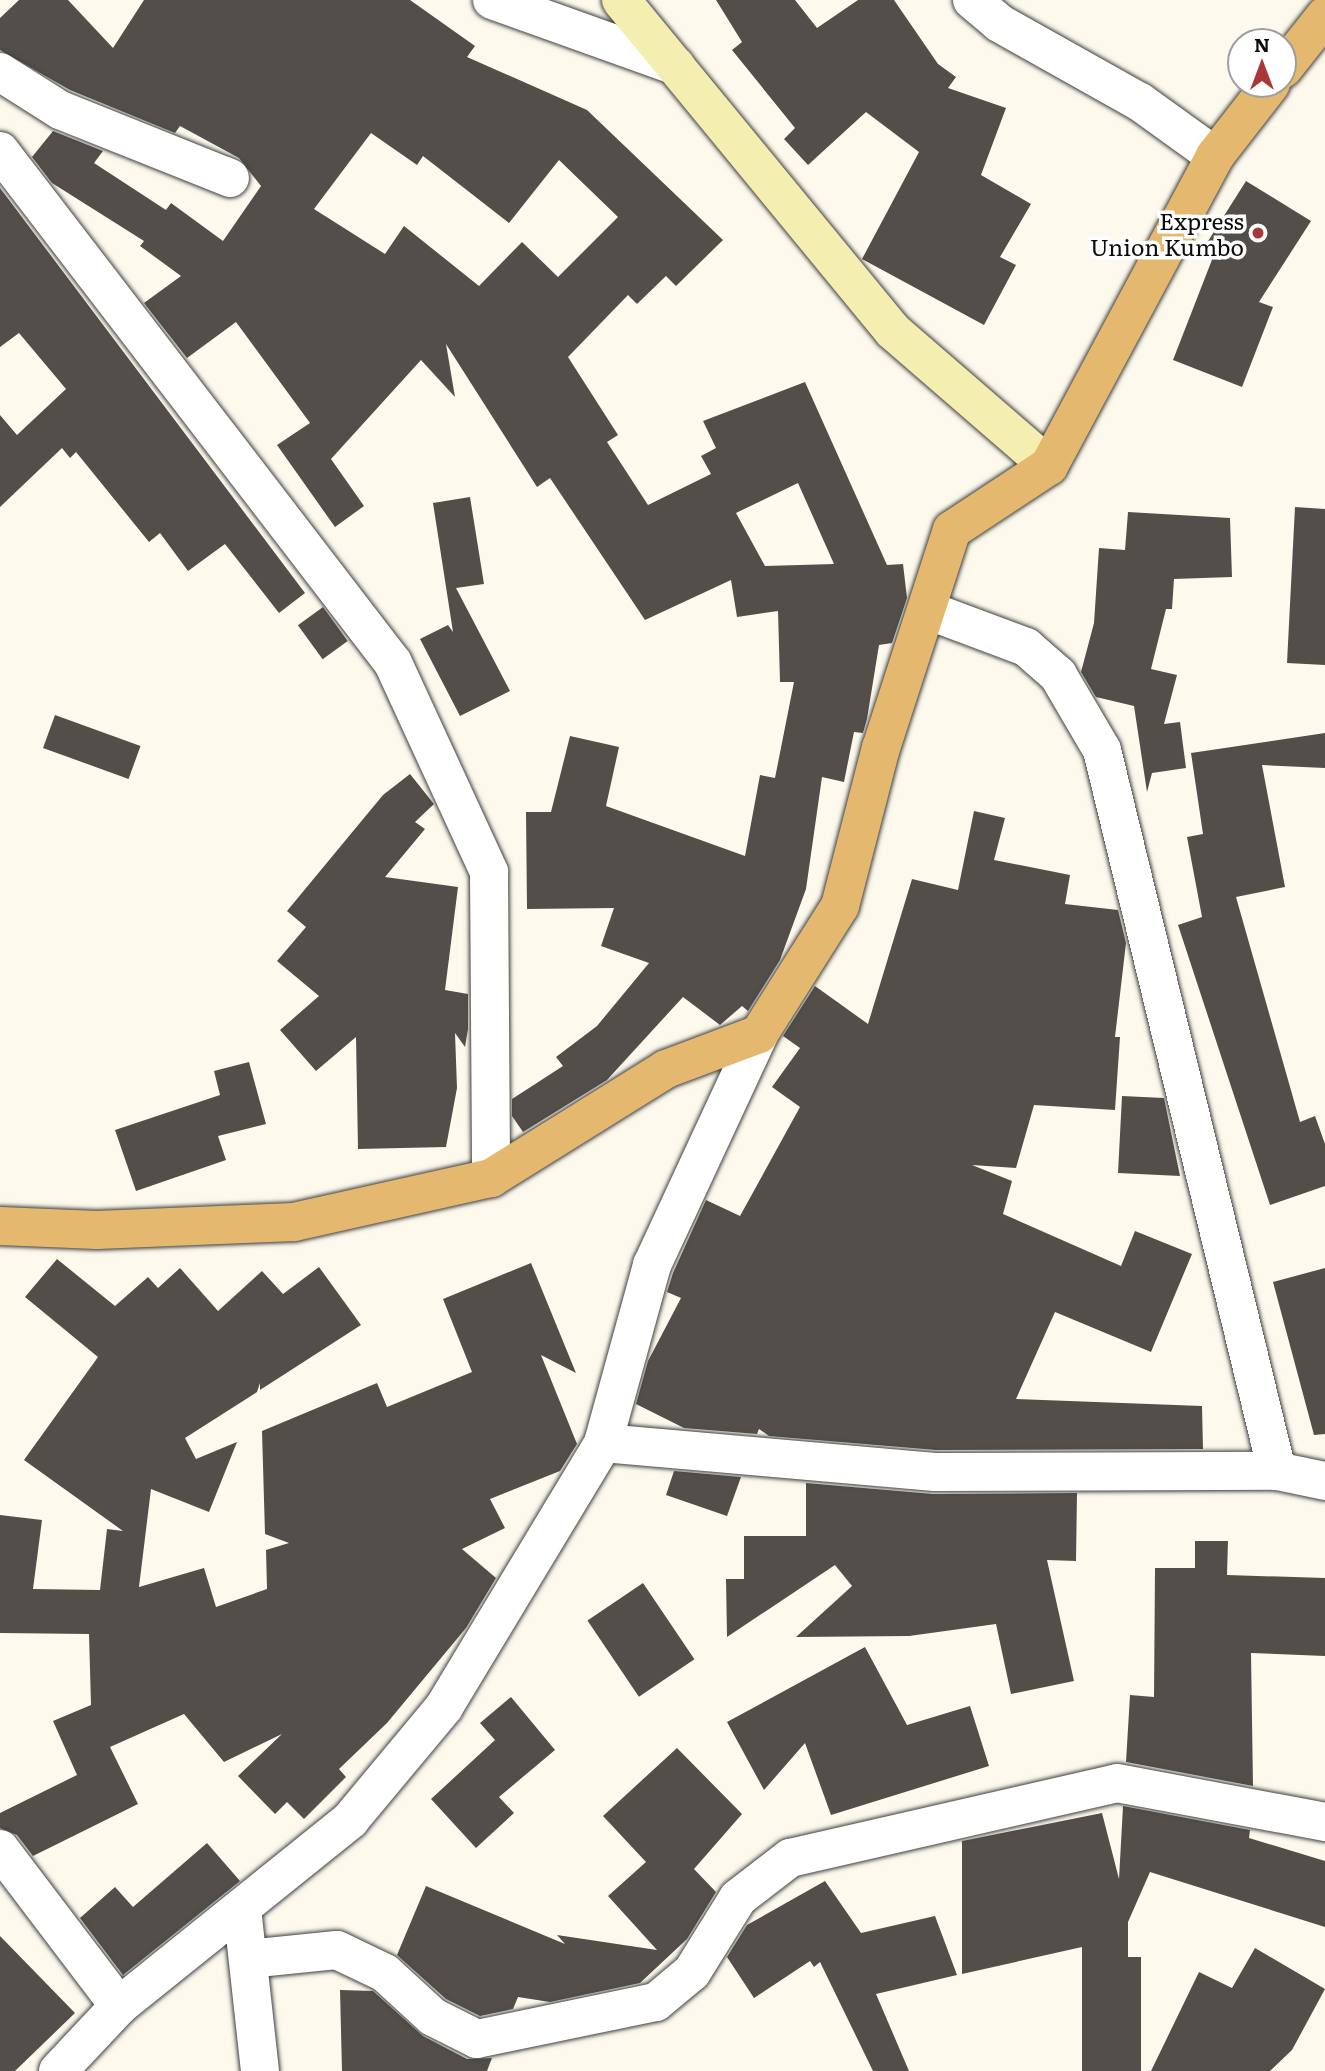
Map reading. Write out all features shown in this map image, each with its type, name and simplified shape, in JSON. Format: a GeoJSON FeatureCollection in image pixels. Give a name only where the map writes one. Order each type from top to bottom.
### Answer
{"type":"FeatureCollection","features":[{"type":"Feature","properties":{"kind":"highway"},"geometry":{"type":"LineString","coordinates":[[1297,51],[1325,16]]}},
{"type":"Feature","properties":{"kind":"highway"},"geometry":{"type":"LineString","coordinates":[[0,1226],[294,1222],[491,1178],[666,1069],[759,1034],[839,906],[881,748],[952,530],[1049,466],[1215,156],[1260,98]]}},
{"type":"Feature","properties":{"kind":"main road"},"geometry":{"type":"LineString","coordinates":[[621,0],[893,331],[1049,466]]}},
{"type":"Feature","properties":{"kind":"street"},"geometry":{"type":"LineString","coordinates":[[492,0],[676,66]]}},
{"type":"Feature","properties":{"kind":"street"},"geometry":{"type":"LineString","coordinates":[[972,0],[999,23],[1140,102],[1215,156]]}},
{"type":"Feature","properties":{"kind":"street"},"geometry":{"type":"LineString","coordinates":[[0,72],[60,110],[230,178]]}},
{"type":"Feature","properties":{"kind":"street"},"geometry":{"type":"LineString","coordinates":[[0,151],[393,663],[489,872],[491,1178]]}},
{"type":"Feature","properties":{"kind":"street"},"geometry":{"type":"LineString","coordinates":[[927,610],[1026,647],[1058,675],[1102,750],[1277,1471]]}},
{"type":"Feature","properties":{"kind":"street"},"geometry":{"type":"LineString","coordinates":[[58,2071],[119,2007],[350,1820],[444,1707],[603,1443],[652,1265],[759,1034]]}},
{"type":"Feature","properties":{"kind":"street"},"geometry":{"type":"LineString","coordinates":[[603,1443],[935,1472],[1277,1471],[1325,1481]]}},
{"type":"Feature","properties":{"kind":"street"},"geometry":{"type":"LineString","coordinates":[[248,1959],[337,1950],[385,1973],[433,2017],[477,2039],[656,2002],[692,1972],[738,1898],[790,1858],[1117,1783],[1325,1822]]}},
{"type":"Feature","properties":{"kind":"street"},"geometry":{"type":"LineString","coordinates":[[0,1849],[119,2007]]}},
{"type":"Feature","properties":{"kind":"street"},"geometry":{"type":"LineString","coordinates":[[242,1908],[260,2071]]}},
{"type":"Feature","properties":{"kind":"building"},"geometry":{"type":"Polygon","coordinates":[[[19,0],[68,0],[113,48],[144,0],[410,0],[475,46],[467,57],[587,110],[723,240],[676,286],[666,276],[637,304],[628,295],[568,357],[618,435],[607,442],[648,505],[711,474],[701,456],[716,448],[703,421],[805,382],[887,565],[903,564],[907,598],[892,643],[879,645],[867,719],[863,733],[854,732],[844,782],[822,777],[806,889],[780,960],[748,1011],[742,1006],[720,1025],[683,997],[607,1080],[523,1132],[512,1116],[512,1099],[563,1066],[556,1057],[597,1026],[649,963],[601,946],[614,908],[527,909],[526,812],[551,812],[570,736],[619,747],[606,806],[745,856],[760,775],[775,778],[794,682],[780,682],[778,611],[737,617],[731,580],[645,620],[550,478],[537,487],[446,344],[455,397],[421,360],[331,459],[364,506],[335,527],[277,445],[310,423],[236,322],[187,358],[144,303],[181,276],[140,246],[144,241],[52,183],[32,157],[53,131],[103,151],[94,163],[166,210],[171,203],[223,241],[261,186],[239,158],[180,126],[175,133],[70,90],[0,50],[0,18],[19,0]],[[371,133],[314,209],[385,254],[404,226],[479,286],[522,242],[558,277],[618,217],[559,160],[509,223],[423,156],[417,165],[371,133]],[[798,483],[736,513],[765,566],[834,564],[798,483]]]}},
{"type":"Feature","properties":{"kind":"building"},"geometry":{"type":"Polygon","coordinates":[[[716,0],[795,0],[817,28],[858,0],[894,0],[938,64],[956,77],[948,88],[1006,108],[981,175],[1031,204],[1000,257],[1016,265],[984,325],[862,259],[919,152],[866,112],[808,165],[784,139],[795,128],[732,50],[742,42],[716,0]]]}},
{"type":"Feature","properties":{"kind":"building"},"geometry":{"type":"Polygon","coordinates":[[[1246,181],[1311,221],[1259,302],[1273,307],[1242,387],[1173,360],[1215,252],[1205,246],[1246,181]]]}},
{"type":"Feature","properties":{"kind":"building"},"geometry":{"type":"Polygon","coordinates":[[[0,188],[305,593],[279,613],[225,544],[188,571],[160,533],[149,542],[76,452],[70,458],[62,448],[0,507],[0,415],[17,435],[66,389],[19,333],[0,347],[0,188]]]}},
{"type":"Feature","properties":{"kind":"building"},"geometry":{"type":"Polygon","coordinates":[[[470,497],[484,584],[456,588],[510,691],[460,716],[420,639],[448,625],[453,632],[433,503],[470,497]]]}},
{"type":"Feature","properties":{"kind":"building"},"geometry":{"type":"Polygon","coordinates":[[[1295,507],[1325,509],[1325,665],[1287,663],[1295,507]]]}},
{"type":"Feature","properties":{"kind":"building"},"geometry":{"type":"Polygon","coordinates":[[[1128,512],[1230,518],[1232,577],[1174,579],[1172,609],[1166,609],[1151,669],[1177,675],[1164,724],[1180,722],[1186,768],[1152,773],[1147,792],[1134,706],[1096,697],[1081,672],[1094,623],[1099,548],[1125,550],[1128,512]]]}},
{"type":"Feature","properties":{"kind":"building"},"geometry":{"type":"Polygon","coordinates":[[[323,607],[348,641],[323,659],[298,625],[323,607]]]}},
{"type":"Feature","properties":{"kind":"building"},"geometry":{"type":"Polygon","coordinates":[[[55,715],[141,746],[129,779],[43,748],[55,715]]]}},
{"type":"Feature","properties":{"kind":"building"},"geometry":{"type":"Polygon","coordinates":[[[1325,733],[1325,768],[1262,765],[1285,887],[1236,897],[1300,1122],[1315,1116],[1325,1144],[1325,1186],[1270,1205],[1178,925],[1202,917],[1187,837],[1203,834],[1191,753],[1325,733]]]}},
{"type":"Feature","properties":{"kind":"building"},"geometry":{"type":"Polygon","coordinates":[[[410,774],[434,804],[415,822],[425,829],[385,877],[458,887],[445,990],[468,994],[468,1029],[465,1047],[455,1033],[457,1088],[446,1147],[358,1149],[356,1037],[316,1071],[280,1030],[319,996],[277,961],[306,927],[287,911],[383,795],[410,774]]]}},
{"type":"Feature","properties":{"kind":"building"},"geometry":{"type":"Polygon","coordinates":[[[974,811],[1005,818],[994,860],[1070,875],[1065,904],[1118,910],[1126,943],[1115,1037],[1120,1037],[1115,1110],[1034,1105],[1016,1168],[972,1165],[1012,1181],[1003,1214],[1121,1266],[1135,1231],[1192,1254],[1151,1352],[1055,1312],[1016,1399],[1202,1406],[1203,1449],[936,1450],[769,1436],[759,1429],[757,1434],[684,1428],[636,1404],[648,1361],[681,1298],[667,1292],[706,1200],[740,1216],[800,1107],[772,1087],[800,1048],[783,1036],[815,986],[868,1024],[912,879],[958,890],[974,811]]]}},
{"type":"Feature","properties":{"kind":"building"},"geometry":{"type":"Polygon","coordinates":[[[249,1062],[266,1124],[218,1136],[226,1160],[136,1191],[115,1130],[220,1095],[214,1071],[249,1062]]]}},
{"type":"Feature","properties":{"kind":"building"},"geometry":{"type":"Polygon","coordinates":[[[1122,1096],[1164,1098],[1180,1176],[1118,1173],[1122,1096]]]}},
{"type":"Feature","properties":{"kind":"building"},"geometry":{"type":"Polygon","coordinates":[[[57,1259],[115,1306],[148,1277],[158,1288],[180,1268],[218,1311],[262,1271],[283,1294],[319,1267],[361,1325],[260,1390],[260,1383],[257,1392],[185,1438],[196,1459],[237,1442],[209,1512],[151,1489],[139,1587],[204,1568],[216,1607],[267,1589],[266,1550],[289,1543],[265,1534],[262,1431],[377,1383],[387,1407],[472,1372],[443,1299],[531,1263],[576,1373],[541,1355],[577,1444],[560,1471],[490,1499],[505,1528],[462,1549],[496,1578],[466,1628],[387,1723],[339,1769],[346,1777],[304,1819],[287,1802],[275,1814],[238,1776],[282,1734],[224,1762],[184,1714],[110,1747],[138,1804],[33,1856],[17,1835],[0,1828],[0,1813],[77,1775],[53,1721],[91,1705],[89,1634],[0,1633],[0,1515],[42,1520],[33,1589],[100,1590],[107,1529],[123,1531],[24,1460],[98,1357],[25,1297],[57,1259]]]}},
{"type":"Feature","properties":{"kind":"building"},"geometry":{"type":"Polygon","coordinates":[[[1325,1268],[1325,1434],[1314,1435],[1273,1282],[1325,1268]]]}},
{"type":"Feature","properties":{"kind":"building"},"geometry":{"type":"Polygon","coordinates":[[[674,1471],[741,1477],[727,1516],[666,1495],[674,1471]]]}},
{"type":"Feature","properties":{"kind":"building"},"geometry":{"type":"Polygon","coordinates":[[[806,1483],[933,1494],[1077,1493],[1076,1561],[1047,1560],[1074,1681],[1011,1694],[996,1624],[909,1636],[796,1637],[852,1586],[835,1565],[727,1637],[726,1579],[744,1579],[744,1536],[806,1536],[806,1483]]]}},
{"type":"Feature","properties":{"kind":"building"},"geometry":{"type":"Polygon","coordinates":[[[1195,1541],[1228,1541],[1227,1575],[1325,1578],[1325,1656],[1251,1653],[1253,1786],[1126,1762],[1130,1695],[1154,1697],[1155,1568],[1195,1568],[1195,1541]]]}},
{"type":"Feature","properties":{"kind":"building"},"geometry":{"type":"Polygon","coordinates":[[[643,1583],[694,1659],[639,1697],[587,1620],[643,1583]]]}},
{"type":"Feature","properties":{"kind":"building"},"geometry":{"type":"Polygon","coordinates":[[[865,1647],[907,1725],[970,1706],[989,1766],[831,1815],[805,1743],[764,1790],[727,1722],[865,1647]]]}},
{"type":"Feature","properties":{"kind":"building"},"geometry":{"type":"Polygon","coordinates":[[[511,1697],[555,1750],[499,1797],[514,1813],[476,1848],[431,1799],[495,1740],[480,1723],[511,1697]]]}},
{"type":"Feature","properties":{"kind":"building"},"geometry":{"type":"Polygon","coordinates":[[[677,1748],[742,1814],[694,1869],[716,1892],[687,1939],[640,1983],[550,2002],[518,1997],[513,2009],[480,2016],[446,1999],[397,1955],[426,1886],[565,1944],[557,1935],[657,1950],[608,1896],[646,1862],[603,1816],[677,1748]]]}},
{"type":"Feature","properties":{"kind":"building"},"geometry":{"type":"Polygon","coordinates":[[[1123,1806],[1250,1830],[1249,1838],[1325,1861],[1325,1927],[1150,1872],[1128,1922],[1128,1957],[1141,1957],[1141,2071],[1082,2071],[1082,1947],[962,1974],[962,1841],[1102,1813],[1119,1879],[1123,1806]]]}},
{"type":"Feature","properties":{"kind":"building"},"geometry":{"type":"Polygon","coordinates":[[[207,1843],[240,1881],[123,1975],[80,1918],[115,1887],[133,1907],[207,1843]]]}},
{"type":"Feature","properties":{"kind":"building"},"geometry":{"type":"Polygon","coordinates":[[[825,1881],[861,1933],[935,1916],[957,1975],[876,1994],[909,2071],[873,2071],[820,1962],[814,1967],[810,1961],[754,1998],[727,1957],[747,1925],[825,1881]]]}},
{"type":"Feature","properties":{"kind":"building"},"geometry":{"type":"Polygon","coordinates":[[[0,1936],[75,2013],[15,2071],[0,2071],[0,1936]]]}},
{"type":"Feature","properties":{"kind":"building"},"geometry":{"type":"Polygon","coordinates":[[[1255,1948],[1325,1989],[1292,2050],[1270,2071],[1151,2071],[1199,1972],[1232,1988],[1255,1948]]]}},
{"type":"Feature","properties":{"kind":"building"},"geometry":{"type":"Polygon","coordinates":[[[340,1990],[373,1991],[423,2036],[467,2059],[492,2058],[487,2071],[342,2071],[340,1990]]]}},
{"type":"Feature","properties":{"kind":"place","name":"Express Union Kumbo"},"geometry":{"type":"Point","coordinates":[1258,233]}}]}
